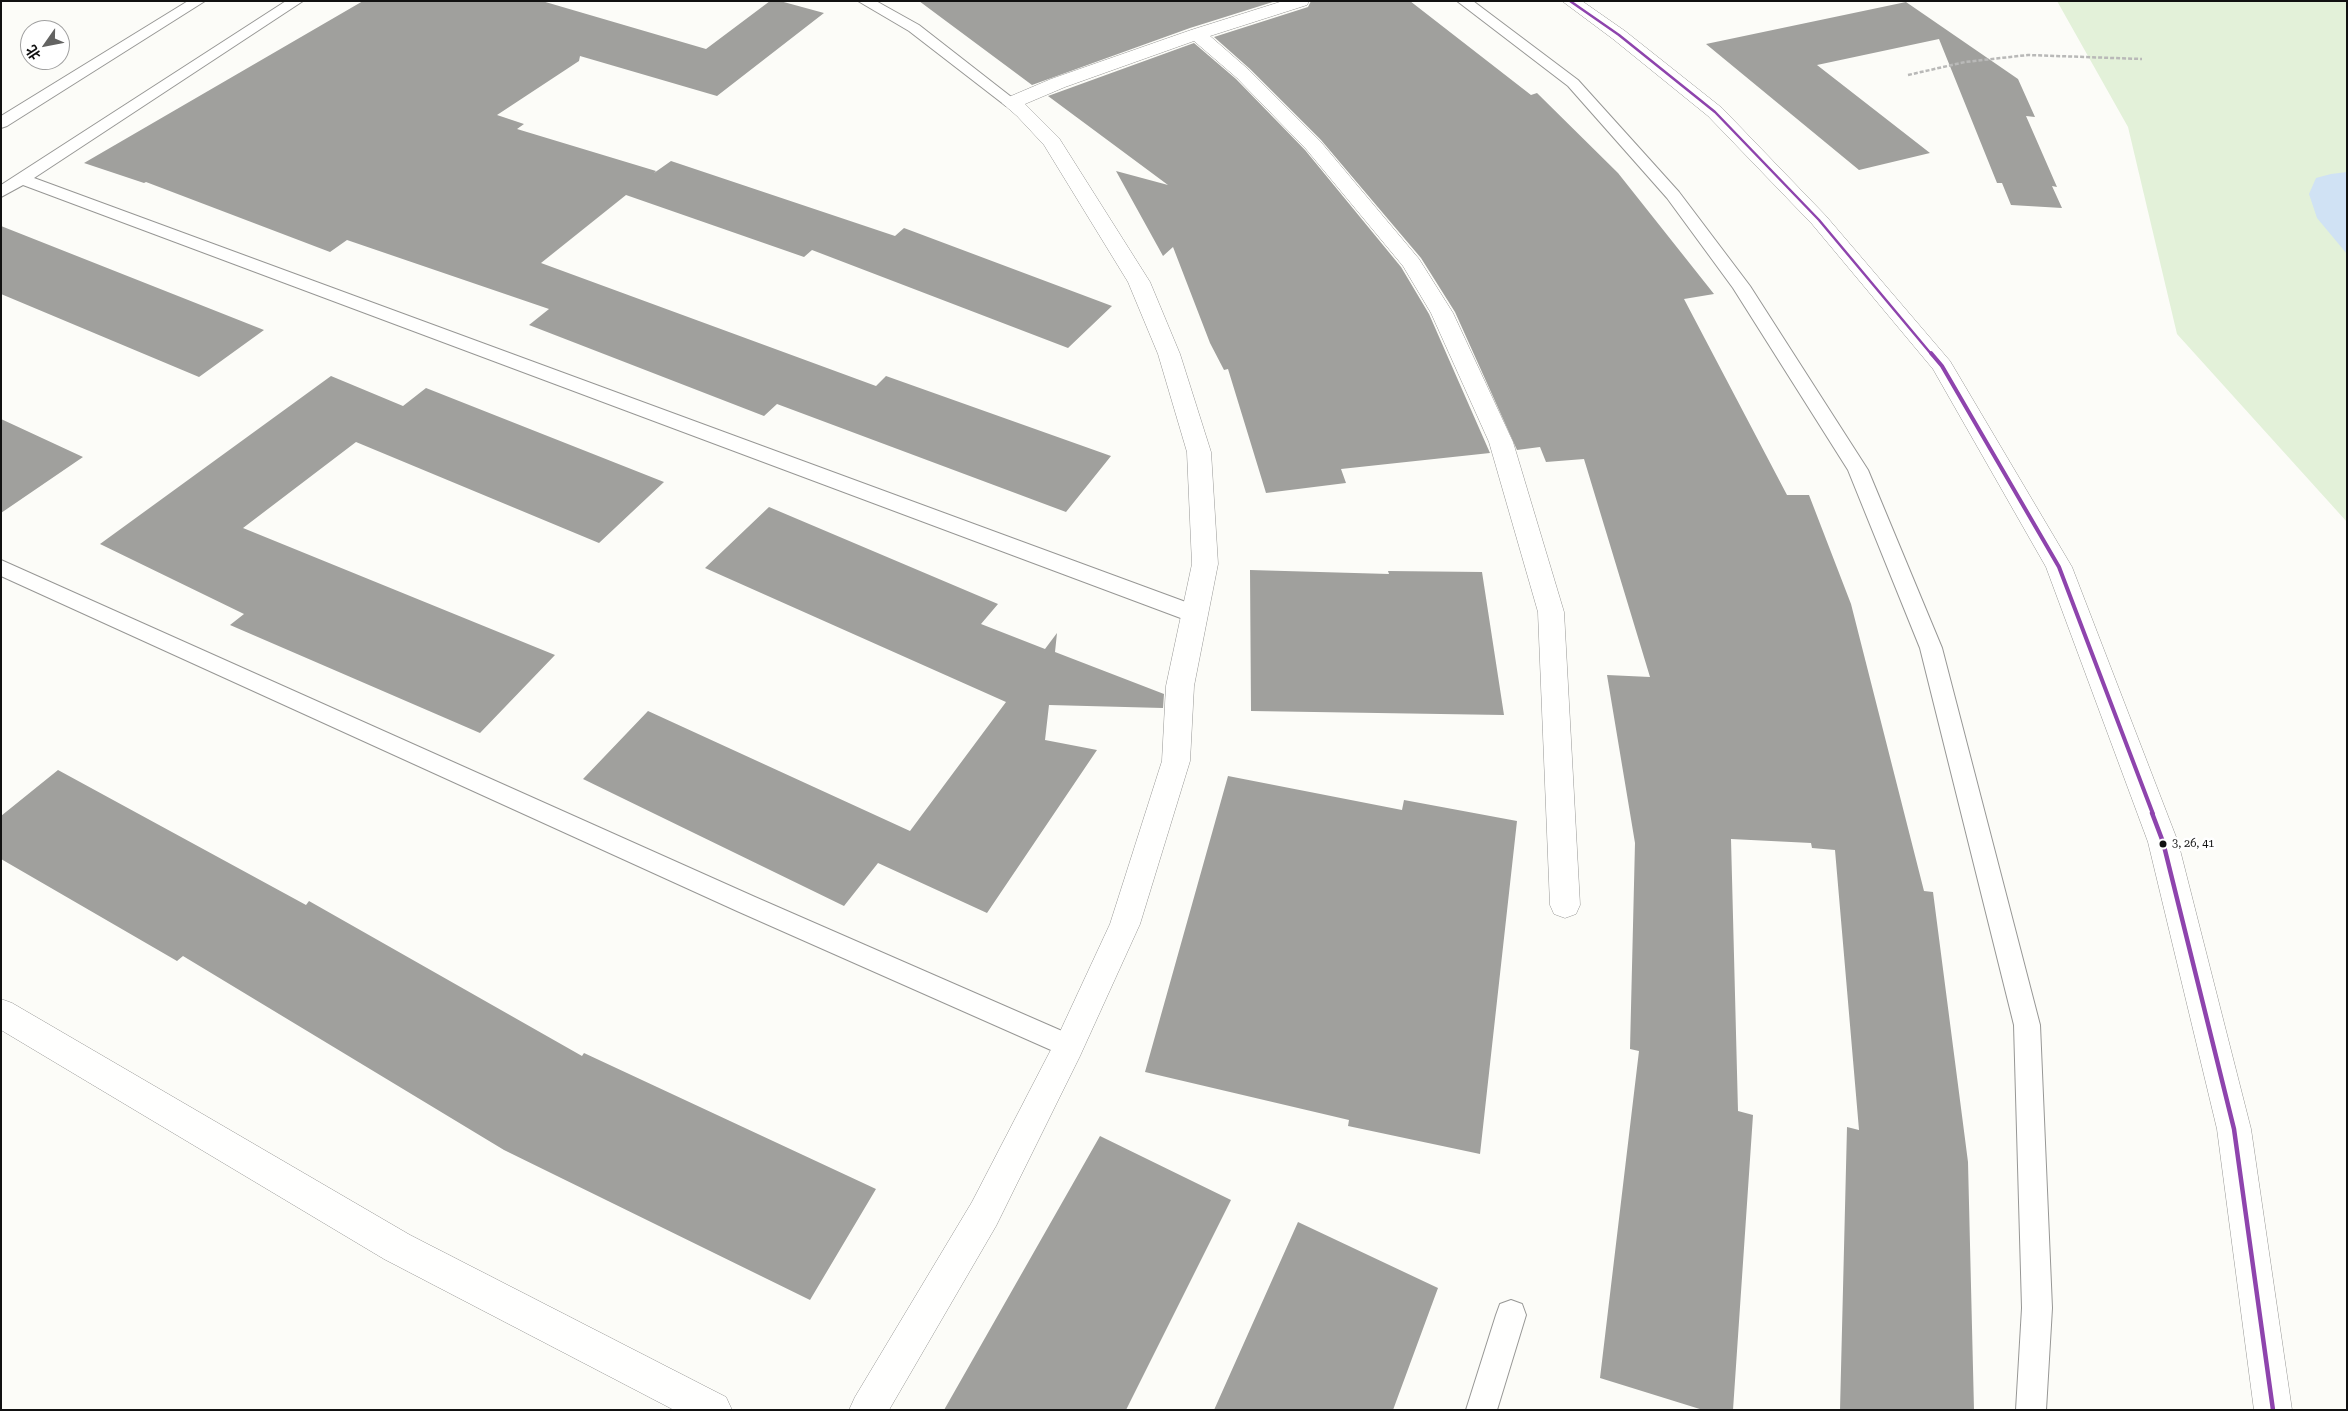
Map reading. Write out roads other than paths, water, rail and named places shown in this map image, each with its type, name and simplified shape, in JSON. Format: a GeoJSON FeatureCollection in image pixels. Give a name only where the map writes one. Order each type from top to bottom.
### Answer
{"type":"FeatureCollection","features":[{"type":"Feature","properties":{"kind":"street"},"geometry":{"type":"LineString","coordinates":[[1011,103],[1058,83],[1197,34],[1300,1]]}},
{"type":"Feature","properties":{"kind":"street"},"geometry":{"type":"LineString","coordinates":[[1570,1],[1620,35],[1715,112],[1818,220],[1942,366],[2059,567],[2163,842],[2234,1129],[2273,1410]]}},
{"type":"Feature","properties":{"kind":"street"},"geometry":{"type":"LineString","coordinates":[[1197,34],[1243,74],[1313,145],[1412,263],[1442,313],[1501,442],[1551,612],[1565,905]]}},
{"type":"Feature","properties":{"kind":"street"},"geometry":{"type":"LineString","coordinates":[[868,1410],[984,1214],[1069,1046],[1125,924],[1176,761],[1180,686],[1205,564],[1199,452],[1169,354],[1139,282],[1046,136],[1024,112],[1011,103]]}},
{"type":"Feature","properties":{"kind":"street"},"geometry":{"type":"LineString","coordinates":[[1,1013],[397,1247],[714,1410]]}},
{"type":"Feature","properties":{"kind":"lane"},"geometry":{"type":"LineString","coordinates":[[1,123],[198,1]]}},
{"type":"Feature","properties":{"kind":"lane"},"geometry":{"type":"LineString","coordinates":[[1,192],[296,1]]}},
{"type":"Feature","properties":{"kind":"lane"},"geometry":{"type":"LineString","coordinates":[[865,1],[914,28],[1011,103]]}},
{"type":"Feature","properties":{"kind":"lane"},"geometry":{"type":"LineString","coordinates":[[1464,1],[1573,83],[1673,195],[1741,286],[1858,470],[1931,648],[2027,1025],[2037,1308],[2031,1410]]}},
{"type":"Feature","properties":{"kind":"lane"},"geometry":{"type":"LineString","coordinates":[[22,179],[1194,614]]}},
{"type":"Feature","properties":{"kind":"lane"},"geometry":{"type":"LineString","coordinates":[[1,567],[728,896],[1069,1046]]}},
{"type":"Feature","properties":{"kind":"lane"},"geometry":{"type":"LineString","coordinates":[[1481,1410],[1511,1315]]}},
{"type":"Feature","properties":{"kind":"water"},"geometry":{"type":"Polygon","coordinates":[[[2347,172],[2347,254],[2317,218],[2309,194],[2316,178],[2347,172]]]}},
{"type":"Feature","properties":{"kind":"place","name":"3, 26, 41"},"geometry":{"type":"Point","coordinates":[2163,844]}}]}
